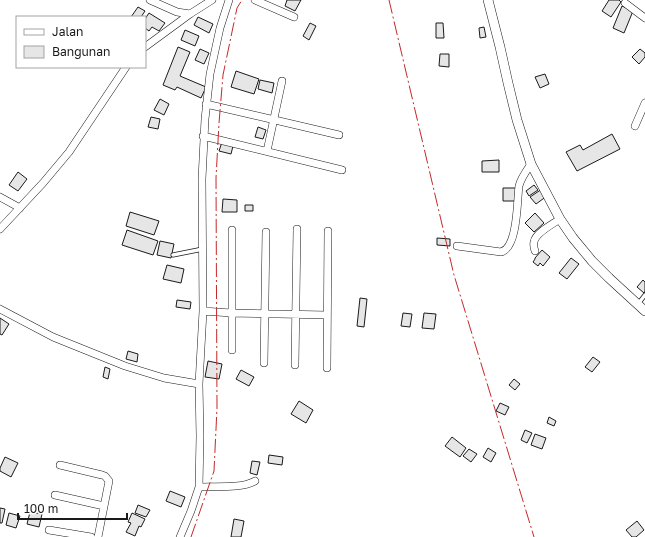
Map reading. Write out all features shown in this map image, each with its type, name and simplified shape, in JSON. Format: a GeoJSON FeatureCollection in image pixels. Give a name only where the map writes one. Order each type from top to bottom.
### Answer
{"type":"FeatureCollection","features":[{"type":"Feature","properties":{"kind":"street"},"geometry":{"type":"LineString","coordinates":[[150,0],[177,12],[190,14]]}},
{"type":"Feature","properties":{"kind":"street"},"geometry":{"type":"LineString","coordinates":[[146,46],[212,0]]}},
{"type":"Feature","properties":{"kind":"street"},"geometry":{"type":"LineString","coordinates":[[180,537],[191,511],[198,487],[200,436],[199,384],[203,311],[203,136],[210,74],[220,28],[229,0]]}},
{"type":"Feature","properties":{"kind":"street"},"geometry":{"type":"LineString","coordinates":[[255,0],[294,16]]}},
{"type":"Feature","properties":{"kind":"street"},"geometry":{"type":"LineString","coordinates":[[488,0],[517,120],[531,164],[560,219],[573,238],[592,261],[645,311]]}},
{"type":"Feature","properties":{"kind":"street"},"geometry":{"type":"LineString","coordinates":[[625,3],[645,18]]}},
{"type":"Feature","properties":{"kind":"street"},"geometry":{"type":"LineString","coordinates":[[0,229],[43,183],[69,152],[125,68]]}},
{"type":"Feature","properties":{"kind":"street"},"geometry":{"type":"LineString","coordinates":[[267,151],[282,81]]}},
{"type":"Feature","properties":{"kind":"street"},"geometry":{"type":"LineString","coordinates":[[635,126],[645,103]]}},
{"type":"Feature","properties":{"kind":"street"},"geometry":{"type":"LineString","coordinates":[[206,104],[339,135]]}},
{"type":"Feature","properties":{"kind":"street"},"geometry":{"type":"LineString","coordinates":[[203,136],[342,170]]}},
{"type":"Feature","properties":{"kind":"street"},"geometry":{"type":"LineString","coordinates":[[457,246],[496,252],[504,252],[507,249],[513,235],[521,180],[531,164]]}},
{"type":"Feature","properties":{"kind":"street"},"geometry":{"type":"LineString","coordinates":[[0,197],[20,208]]}},
{"type":"Feature","properties":{"kind":"street"},"geometry":{"type":"LineString","coordinates":[[535,251],[534,242],[537,236],[560,219]]}},
{"type":"Feature","properties":{"kind":"street"},"geometry":{"type":"LineString","coordinates":[[295,365],[296,229]]}},
{"type":"Feature","properties":{"kind":"street"},"geometry":{"type":"LineString","coordinates":[[232,230],[232,350]]}},
{"type":"Feature","properties":{"kind":"street"},"geometry":{"type":"LineString","coordinates":[[327,368],[328,231]]}},
{"type":"Feature","properties":{"kind":"street"},"geometry":{"type":"LineString","coordinates":[[264,363],[266,232]]}},
{"type":"Feature","properties":{"kind":"street"},"geometry":{"type":"LineString","coordinates":[[0,309],[53,337],[125,366],[164,378],[199,384]]}},
{"type":"Feature","properties":{"kind":"street"},"geometry":{"type":"LineString","coordinates":[[203,311],[327,315]]}},
{"type":"Feature","properties":{"kind":"street"},"geometry":{"type":"LineString","coordinates":[[60,465],[105,476],[109,481],[98,537]]}},
{"type":"Feature","properties":{"kind":"street"},"geometry":{"type":"LineString","coordinates":[[198,487],[240,486],[250,484],[255,481]]}},
{"type":"Feature","properties":{"kind":"street"},"geometry":{"type":"LineString","coordinates":[[55,495],[104,506]]}},
{"type":"Feature","properties":{"kind":"street"},"geometry":{"type":"LineString","coordinates":[[49,530],[91,537]]}},
{"type":"Feature","properties":{"kind":"lane"},"geometry":{"type":"LineString","coordinates":[[173,255],[203,249]]}},
{"type":"Feature","properties":{"kind":"lane"},"geometry":{"type":"LineString","coordinates":[[637,304],[645,296]]}},
{"type":"Feature","properties":{"kind":"building"},"geometry":{"type":"Polygon","coordinates":[[[287,0],[301,0],[295,11],[285,6],[287,0]]]}},
{"type":"Feature","properties":{"kind":"building"},"geometry":{"type":"Polygon","coordinates":[[[609,0],[619,0],[621,2],[611,17],[602,11],[609,0]]]}},
{"type":"Feature","properties":{"kind":"building"},"geometry":{"type":"Polygon","coordinates":[[[622,6],[633,11],[624,33],[613,28],[622,6]]]}},
{"type":"Feature","properties":{"kind":"building"},"geometry":{"type":"Polygon","coordinates":[[[138,7],[145,11],[142,16],[132,16],[138,7]]]}},
{"type":"Feature","properties":{"kind":"building"},"geometry":{"type":"Polygon","coordinates":[[[149,13],[165,23],[159,31],[152,27],[149,31],[146,29],[146,18],[149,13]]]}},
{"type":"Feature","properties":{"kind":"building"},"geometry":{"type":"Polygon","coordinates":[[[198,17],[213,24],[209,33],[194,25],[198,17]]]}},
{"type":"Feature","properties":{"kind":"building"},"geometry":{"type":"Polygon","coordinates":[[[310,23],[316,26],[309,40],[303,36],[310,23]]]}},
{"type":"Feature","properties":{"kind":"building"},"geometry":{"type":"Polygon","coordinates":[[[436,23],[443,23],[444,38],[436,38],[436,23]]]}},
{"type":"Feature","properties":{"kind":"building"},"geometry":{"type":"Polygon","coordinates":[[[484,27],[486,37],[480,38],[479,28],[484,27]]]}},
{"type":"Feature","properties":{"kind":"building"},"geometry":{"type":"Polygon","coordinates":[[[185,30],[199,36],[195,46],[181,40],[185,30]]]}},
{"type":"Feature","properties":{"kind":"building"},"geometry":{"type":"Polygon","coordinates":[[[178,47],[190,52],[180,76],[206,87],[201,98],[177,87],[175,90],[163,85],[178,47]]]}},
{"type":"Feature","properties":{"kind":"building"},"geometry":{"type":"Polygon","coordinates":[[[200,49],[209,53],[204,64],[195,60],[200,49]]]}},
{"type":"Feature","properties":{"kind":"building"},"geometry":{"type":"Polygon","coordinates":[[[640,49],[645,53],[645,57],[639,64],[632,57],[640,49]]]}},
{"type":"Feature","properties":{"kind":"building"},"geometry":{"type":"Polygon","coordinates":[[[440,54],[449,54],[449,67],[439,66],[440,54]]]}},
{"type":"Feature","properties":{"kind":"building"},"geometry":{"type":"Polygon","coordinates":[[[236,71],[259,79],[254,94],[231,87],[236,71]]]}},
{"type":"Feature","properties":{"kind":"building"},"geometry":{"type":"Polygon","coordinates":[[[545,74],[549,84],[540,88],[535,77],[545,74]]]}},
{"type":"Feature","properties":{"kind":"building"},"geometry":{"type":"Polygon","coordinates":[[[260,80],[274,83],[272,93],[258,89],[260,80]]]}},
{"type":"Feature","properties":{"kind":"building"},"geometry":{"type":"Polygon","coordinates":[[[160,99],[169,104],[164,115],[154,110],[160,99]]]}},
{"type":"Feature","properties":{"kind":"building"},"geometry":{"type":"Polygon","coordinates":[[[151,117],[160,119],[158,129],[148,127],[151,117]]]}},
{"type":"Feature","properties":{"kind":"building"},"geometry":{"type":"Polygon","coordinates":[[[258,127],[266,130],[263,139],[255,137],[258,127]]]}},
{"type":"Feature","properties":{"kind":"building"},"geometry":{"type":"Polygon","coordinates":[[[612,134],[620,149],[577,171],[566,152],[580,145],[583,150],[612,134]]]}},
{"type":"Feature","properties":{"kind":"building"},"geometry":{"type":"Polygon","coordinates":[[[222,142],[233,146],[231,154],[219,151],[222,142]]]}},
{"type":"Feature","properties":{"kind":"building"},"geometry":{"type":"Polygon","coordinates":[[[499,160],[499,172],[482,172],[482,161],[499,160]]]}},
{"type":"Feature","properties":{"kind":"building"},"geometry":{"type":"Polygon","coordinates":[[[18,172],[27,179],[18,191],[9,185],[18,172]]]}},
{"type":"Feature","properties":{"kind":"building"},"geometry":{"type":"Polygon","coordinates":[[[534,185],[538,190],[529,196],[526,191],[534,185]]]}},
{"type":"Feature","properties":{"kind":"building"},"geometry":{"type":"Polygon","coordinates":[[[503,188],[516,188],[516,201],[503,201],[503,188]]]}},
{"type":"Feature","properties":{"kind":"building"},"geometry":{"type":"Polygon","coordinates":[[[542,189],[547,196],[536,204],[530,197],[542,189]]]}},
{"type":"Feature","properties":{"kind":"building"},"geometry":{"type":"Polygon","coordinates":[[[223,199],[237,200],[237,212],[222,212],[223,199]]]}},
{"type":"Feature","properties":{"kind":"building"},"geometry":{"type":"Polygon","coordinates":[[[245,205],[253,205],[253,211],[245,211],[245,205]]]}},
{"type":"Feature","properties":{"kind":"building"},"geometry":{"type":"Polygon","coordinates":[[[130,212],[159,221],[154,235],[126,226],[130,212]]]}},
{"type":"Feature","properties":{"kind":"building"},"geometry":{"type":"Polygon","coordinates":[[[535,213],[544,223],[534,232],[525,223],[535,213]]]}},
{"type":"Feature","properties":{"kind":"building"},"geometry":{"type":"Polygon","coordinates":[[[127,230],[158,241],[153,255],[122,245],[127,230]]]}},
{"type":"Feature","properties":{"kind":"building"},"geometry":{"type":"Polygon","coordinates":[[[437,238],[450,239],[450,246],[437,245],[437,238]]]}},
{"type":"Feature","properties":{"kind":"building"},"geometry":{"type":"Polygon","coordinates":[[[160,241],[174,244],[171,258],[157,255],[160,241]]]}},
{"type":"Feature","properties":{"kind":"building"},"geometry":{"type":"Polygon","coordinates":[[[542,250],[550,257],[543,266],[540,263],[538,266],[533,262],[542,250]]]}},
{"type":"Feature","properties":{"kind":"building"},"geometry":{"type":"Polygon","coordinates":[[[571,258],[579,264],[567,279],[559,273],[571,258]]]}},
{"type":"Feature","properties":{"kind":"building"},"geometry":{"type":"Polygon","coordinates":[[[167,265],[184,269],[181,283],[163,279],[167,265]]]}},
{"type":"Feature","properties":{"kind":"building"},"geometry":{"type":"Polygon","coordinates":[[[643,280],[645,282],[644,293],[637,287],[643,280]]]}},
{"type":"Feature","properties":{"kind":"building"},"geometry":{"type":"Polygon","coordinates":[[[360,298],[367,299],[364,327],[357,326],[360,298]]]}},
{"type":"Feature","properties":{"kind":"building"},"geometry":{"type":"Polygon","coordinates":[[[177,300],[191,302],[190,309],[176,307],[177,300]]]}},
{"type":"Feature","properties":{"kind":"building"},"geometry":{"type":"Polygon","coordinates":[[[403,313],[412,314],[410,327],[401,326],[403,313]]]}},
{"type":"Feature","properties":{"kind":"building"},"geometry":{"type":"Polygon","coordinates":[[[424,313],[436,314],[434,329],[422,328],[424,313]]]}},
{"type":"Feature","properties":{"kind":"building"},"geometry":{"type":"Polygon","coordinates":[[[0,318],[9,324],[2,335],[0,334],[0,318]]]}},
{"type":"Feature","properties":{"kind":"building"},"geometry":{"type":"Polygon","coordinates":[[[128,351],[138,354],[137,362],[126,359],[128,351]]]}},
{"type":"Feature","properties":{"kind":"building"},"geometry":{"type":"Polygon","coordinates":[[[593,357],[600,362],[592,372],[585,367],[593,357]]]}},
{"type":"Feature","properties":{"kind":"building"},"geometry":{"type":"Polygon","coordinates":[[[208,361],[222,364],[219,379],[205,377],[208,361]]]}},
{"type":"Feature","properties":{"kind":"building"},"geometry":{"type":"Polygon","coordinates":[[[105,367],[110,369],[108,379],[103,377],[105,367]]]}},
{"type":"Feature","properties":{"kind":"building"},"geometry":{"type":"Polygon","coordinates":[[[241,370],[254,377],[249,386],[236,379],[241,370]]]}},
{"type":"Feature","properties":{"kind":"building"},"geometry":{"type":"Polygon","coordinates":[[[514,379],[520,384],[515,390],[509,385],[514,379]]]}},
{"type":"Feature","properties":{"kind":"building"},"geometry":{"type":"Polygon","coordinates":[[[299,401],[313,410],[306,423],[291,414],[299,401]]]}},
{"type":"Feature","properties":{"kind":"building"},"geometry":{"type":"Polygon","coordinates":[[[500,403],[509,407],[505,415],[496,411],[500,403]]]}},
{"type":"Feature","properties":{"kind":"building"},"geometry":{"type":"Polygon","coordinates":[[[549,417],[556,421],[554,426],[547,423],[549,417]]]}},
{"type":"Feature","properties":{"kind":"building"},"geometry":{"type":"Polygon","coordinates":[[[525,430],[532,433],[527,443],[521,440],[525,430]]]}},
{"type":"Feature","properties":{"kind":"building"},"geometry":{"type":"Polygon","coordinates":[[[535,434],[546,438],[542,449],[531,445],[535,434]]]}},
{"type":"Feature","properties":{"kind":"building"},"geometry":{"type":"Polygon","coordinates":[[[452,437],[466,448],[460,457],[445,446],[452,437]]]}},
{"type":"Feature","properties":{"kind":"building"},"geometry":{"type":"Polygon","coordinates":[[[488,448],[496,453],[491,462],[483,457],[488,448]]]}},
{"type":"Feature","properties":{"kind":"building"},"geometry":{"type":"Polygon","coordinates":[[[469,449],[477,454],[471,462],[463,456],[469,449]]]}},
{"type":"Feature","properties":{"kind":"building"},"geometry":{"type":"Polygon","coordinates":[[[269,455],[283,457],[282,465],[268,463],[269,455]]]}},
{"type":"Feature","properties":{"kind":"building"},"geometry":{"type":"Polygon","coordinates":[[[5,457],[18,463],[11,477],[0,471],[5,457]]]}},
{"type":"Feature","properties":{"kind":"building"},"geometry":{"type":"Polygon","coordinates":[[[252,461],[260,462],[257,475],[250,473],[252,461]]]}},
{"type":"Feature","properties":{"kind":"building"},"geometry":{"type":"Polygon","coordinates":[[[170,491],[185,497],[181,507],[166,501],[170,491]]]}},
{"type":"Feature","properties":{"kind":"building"},"geometry":{"type":"Polygon","coordinates":[[[138,505],[150,510],[146,517],[135,513],[138,505]]]}},
{"type":"Feature","properties":{"kind":"building"},"geometry":{"type":"Polygon","coordinates":[[[0,508],[5,509],[2,523],[0,523],[0,508]]]}},
{"type":"Feature","properties":{"kind":"building"},"geometry":{"type":"Polygon","coordinates":[[[30,512],[42,514],[39,527],[27,524],[30,512]]]}},
{"type":"Feature","properties":{"kind":"building"},"geometry":{"type":"Polygon","coordinates":[[[9,513],[20,516],[16,528],[6,525],[9,513]]]}},
{"type":"Feature","properties":{"kind":"building"},"geometry":{"type":"Polygon","coordinates":[[[132,513],[145,519],[141,527],[139,526],[135,536],[126,532],[131,523],[128,522],[132,513]]]}},
{"type":"Feature","properties":{"kind":"building"},"geometry":{"type":"Polygon","coordinates":[[[234,519],[244,521],[241,537],[231,537],[234,519]]]}},
{"type":"Feature","properties":{"kind":"building"},"geometry":{"type":"Polygon","coordinates":[[[637,521],[644,530],[636,537],[632,537],[626,530],[637,521]]]}},
{"type":"Feature","properties":{"kind":"power"},"geometry":{"type":"LineString","coordinates":[[191,537],[214,471],[217,408],[216,178],[219,123],[223,75],[237,8],[242,0]]}},
{"type":"Feature","properties":{"kind":"power"},"geometry":{"type":"LineString","coordinates":[[389,0],[454,275],[534,537]]}}]}
